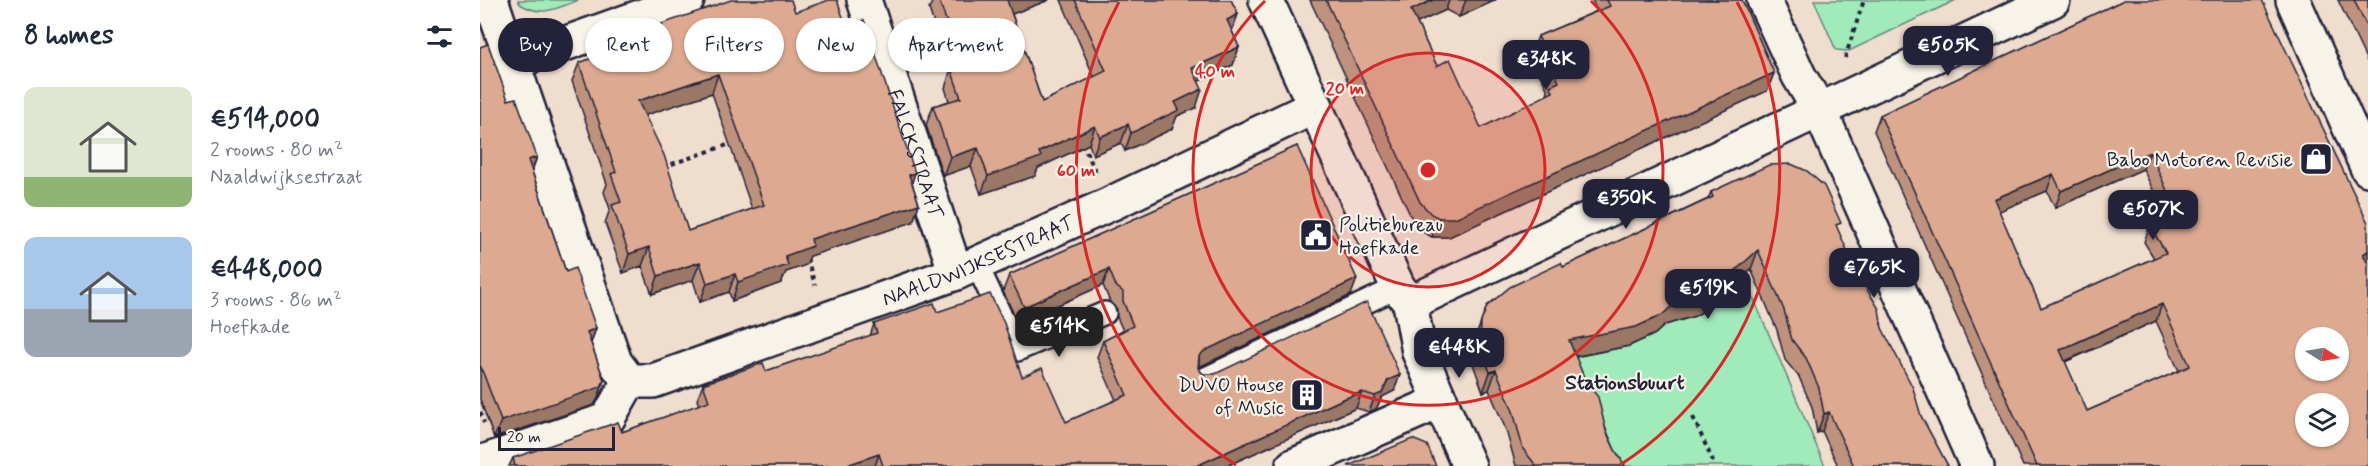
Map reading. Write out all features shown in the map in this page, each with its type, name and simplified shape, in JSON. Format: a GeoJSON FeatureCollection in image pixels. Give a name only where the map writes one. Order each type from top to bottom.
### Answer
{"type":"FeatureCollection","features":[{"type":"Feature","properties":{"kind":"street"},"geometry":{"type":"LineString","coordinates":[[491,0],[498,19]]}},
{"type":"Feature","properties":{"kind":"street"},"geometry":{"type":"LineString","coordinates":[[573,41],[687,0]]}},
{"type":"Feature","properties":{"kind":"street","name":"FALCKSTRAAT"},"geometry":{"type":"LineString","coordinates":[[864,0],[966,268]]}},
{"type":"Feature","properties":{"kind":"street"},"geometry":{"type":"LineString","coordinates":[[1266,0],[1404,295],[1419,352],[1469,466]]}},
{"type":"Feature","properties":{"kind":"street"},"geometry":{"type":"LineString","coordinates":[[1764,0],[1784,46],[1820,111],[1977,466]]}},
{"type":"Feature","properties":{"kind":"street"},"geometry":{"type":"LineString","coordinates":[[1404,295],[1820,111],[1863,88],[2053,0]]}},
{"type":"Feature","properties":{"kind":"street"},"geometry":{"type":"LineString","coordinates":[[2293,0],[2368,169]]}},
{"type":"Feature","properties":{"kind":"street"},"geometry":{"type":"LineString","coordinates":[[480,463],[607,420],[629,381],[615,362],[517,72]]}},
{"type":"Feature","properties":{"kind":"street","name":"NAALDWIJKSESTRAAT"},"geometry":{"type":"LineString","coordinates":[[629,381],[653,381],[966,268],[1110,204],[1316,106]]}},
{"type":"Feature","properties":{"kind":"street"},"geometry":{"type":"LineString","coordinates":[[1293,466],[1441,401]]}},
{"type":"Feature","properties":{"kind":"lane"},"geometry":{"type":"LineString","coordinates":[[966,268],[1017,350],[1105,313]]}},
{"type":"Feature","properties":{"kind":"lane"},"geometry":{"type":"LineString","coordinates":[[1204,379],[1404,295]]}},
{"type":"Feature","properties":{"kind":"path"},"geometry":{"type":"LineString","coordinates":[[1863,88],[1844,56],[1864,0]]}},
{"type":"Feature","properties":{"kind":"path"},"geometry":{"type":"LineString","coordinates":[[1077,133],[1110,204]]}},
{"type":"Feature","properties":{"kind":"path"},"geometry":{"type":"LineString","coordinates":[[659,169],[735,142]]}},
{"type":"Feature","properties":{"kind":"path"},"geometry":{"type":"LineString","coordinates":[[805,253],[826,319]]}},
{"type":"Feature","properties":{"kind":"path"},"geometry":{"type":"LineString","coordinates":[[1693,417],[1715,466]]}},
{"type":"Feature","properties":{"kind":"green space"},"geometry":{"type":"Polygon","coordinates":[[[518,0],[579,0],[543,11],[528,8],[520,4],[518,0]]]}},
{"type":"Feature","properties":{"kind":"green space"},"geometry":{"type":"Polygon","coordinates":[[[1814,0],[1956,0],[1849,51],[1836,50],[1814,0]]]}},
{"type":"Feature","properties":{"kind":"green space"},"geometry":{"type":"Polygon","coordinates":[[[1747,283],[1825,466],[1613,466],[1568,361],[1747,283]]]}},
{"type":"Feature","properties":{"kind":"building"},"geometry":{"type":"Polygon","coordinates":[[[731,0],[791,0],[795,12],[829,0],[837,0],[843,18],[796,18],[796,72],[876,72],[876,56],[915,173],[909,175],[919,204],[811,239],[813,246],[785,256],[788,265],[738,282],[735,274],[707,283],[700,262],[658,276],[649,247],[629,254],[612,205],[621,202],[611,174],[616,172],[579,63],[585,61],[585,72],[672,72],[672,20],[731,0]],[[718,74],[638,101],[664,155],[688,231],[764,205],[718,74]]]}},
{"type":"Feature","properties":{"kind":"building"},"geometry":{"type":"Polygon","coordinates":[[[939,0],[1007,0],[1013,18],[945,18],[939,0]]]}},
{"type":"Feature","properties":{"kind":"building"},"geometry":{"type":"Polygon","coordinates":[[[1075,0],[1231,0],[1238,14],[1227,20],[1239,47],[1192,68],[1202,89],[1175,102],[1179,110],[1131,133],[1128,124],[1100,137],[1095,126],[1039,152],[1041,157],[988,176],[978,148],[950,157],[933,106],[961,98],[952,72],[1025,72],[1025,52],[1042,102],[1106,71],[1075,0]]]}},
{"type":"Feature","properties":{"kind":"building"},"geometry":{"type":"Polygon","coordinates":[[[1326,0],[1433,0],[1411,10],[1437,66],[1450,59],[1481,128],[1553,92],[1550,86],[1559,82],[1538,36],[1610,6],[1607,0],[1742,0],[1774,73],[1455,218],[1439,218],[1431,214],[1420,202],[1326,0]]]}},
{"type":"Feature","properties":{"kind":"building"},"geometry":{"type":"Polygon","coordinates":[[[2124,0],[2262,0],[2368,223],[2368,251],[2363,254],[2368,264],[2368,466],[2037,466],[1880,115],[2124,0]],[[2150,152],[2061,191],[2053,174],[1994,199],[2041,308],[2166,253],[2150,226],[2176,211],[2150,152]],[[2162,304],[2060,350],[2087,411],[2190,366],[2162,304]]]}},
{"type":"Feature","properties":{"kind":"building"},"geometry":{"type":"Polygon","coordinates":[[[2354,0],[2368,0],[2368,29],[2354,0]]]}},
{"type":"Feature","properties":{"kind":"building"},"geometry":{"type":"Polygon","coordinates":[[[488,44],[508,100],[516,98],[537,157],[528,160],[566,272],[575,268],[596,328],[587,332],[604,380],[601,387],[501,421],[480,367],[480,47],[488,44]]]}},
{"type":"Feature","properties":{"kind":"building"},"geometry":{"type":"Polygon","coordinates":[[[1297,146],[1357,279],[1204,351],[1199,356],[1198,368],[1203,374],[1215,374],[1367,302],[1400,375],[1388,380],[1382,393],[1375,396],[1362,392],[1343,399],[1196,466],[883,466],[879,454],[844,466],[515,466],[513,458],[618,422],[622,432],[709,401],[703,384],[763,363],[766,371],[877,333],[874,324],[934,303],[937,312],[990,294],[1004,323],[1022,377],[1042,368],[1066,422],[1127,395],[1103,341],[1133,326],[1123,301],[1123,292],[1116,286],[1109,269],[1024,307],[1009,275],[1297,146]]]}},
{"type":"Feature","properties":{"kind":"building"},"geometry":{"type":"Polygon","coordinates":[[[1791,164],[1807,171],[1824,186],[1841,223],[1836,225],[1856,271],[1879,309],[1882,328],[1913,388],[1921,416],[1948,466],[1854,466],[1829,412],[1824,414],[1819,388],[1806,358],[1792,340],[1784,310],[1758,250],[1714,290],[1702,297],[1672,306],[1662,315],[1636,327],[1569,340],[1586,382],[1598,397],[1606,431],[1625,466],[1536,466],[1523,449],[1513,411],[1496,370],[1490,372],[1480,345],[1481,322],[1487,306],[1510,287],[1561,263],[1563,267],[1713,197],[1711,192],[1769,165],[1791,164]]]}},
{"type":"Feature","properties":{"kind":"building"},"geometry":{"type":"Polygon","coordinates":[[[1412,439],[1427,445],[1436,466],[1348,466],[1412,439]]]}},
{"type":"Feature","properties":{"kind":"place","name":"Babo Motoren Revisie"},"geometry":{"type":"Point","coordinates":[2316,159]}},
{"type":"Feature","properties":{"kind":"place","name":"Politiebureau Hoefkade"},"geometry":{"type":"Point","coordinates":[1316,235]}},
{"type":"Feature","properties":{"kind":"place","name":"DUVO House of Music"},"geometry":{"type":"Point","coordinates":[1307,395]}},
{"type":"Feature","properties":{"kind":"district","name":"Stationsbuurt"},"geometry":{"type":"Point","coordinates":[1625,382]}}]}
